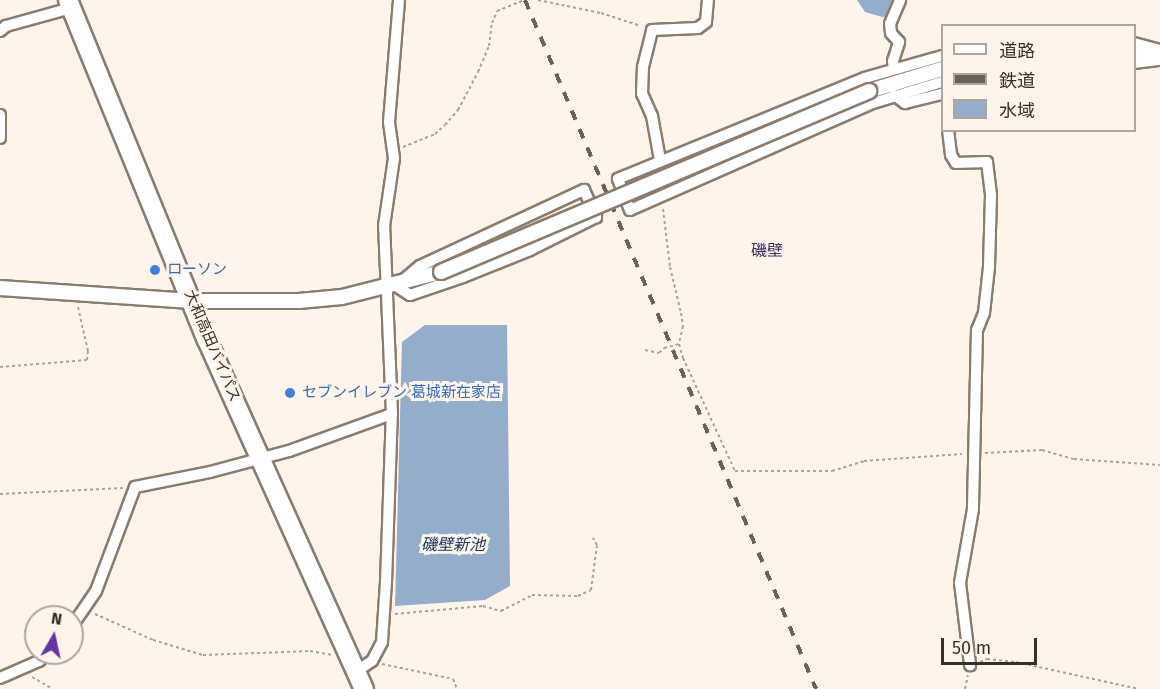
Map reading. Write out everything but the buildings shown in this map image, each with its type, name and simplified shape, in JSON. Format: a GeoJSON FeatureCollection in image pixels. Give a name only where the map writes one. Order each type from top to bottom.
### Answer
{"type":"FeatureCollection","features":[{"type":"Feature","properties":{"kind":"highway","name":"大和高田バイパス"},"geometry":{"type":"LineString","coordinates":[[70,2],[192,301],[261,457],[349,652],[365,666],[364,689]]}},
{"type":"Feature","properties":{"kind":"street"},"geometry":{"type":"LineString","coordinates":[[365,666],[382,642],[384,615],[392,414],[392,286],[384,226],[394,158],[389,122],[399,0]]}},
{"type":"Feature","properties":{"kind":"street"},"geometry":{"type":"LineString","coordinates":[[660,160],[652,116],[642,94],[643,67],[652,30],[698,28],[706,22],[708,0]]}},
{"type":"Feature","properties":{"kind":"street"},"geometry":{"type":"LineString","coordinates":[[894,69],[899,42],[891,33],[890,24],[900,0]]}},
{"type":"Feature","properties":{"kind":"street"},"geometry":{"type":"LineString","coordinates":[[0,31],[6,26],[70,2]]}},
{"type":"Feature","properties":{"kind":"street"},"geometry":{"type":"LineString","coordinates":[[1136,44],[1160,50]]}},
{"type":"Feature","properties":{"kind":"street"},"geometry":{"type":"LineString","coordinates":[[1136,54],[1160,58]]}},
{"type":"Feature","properties":{"kind":"street"},"geometry":{"type":"LineString","coordinates":[[941,56],[894,69],[779,111],[618,179],[630,210],[661,194],[894,95],[941,82]]}},
{"type":"Feature","properties":{"kind":"street"},"geometry":{"type":"LineString","coordinates":[[1136,63],[1160,58]]}},
{"type":"Feature","properties":{"kind":"street"},"geometry":{"type":"LineString","coordinates":[[0,288],[192,301],[310,300],[342,297],[392,286],[441,272],[869,91],[941,69]]}},
{"type":"Feature","properties":{"kind":"street"},"geometry":{"type":"LineString","coordinates":[[894,95],[905,103],[941,94]]}},
{"type":"Feature","properties":{"kind":"street"},"geometry":{"type":"LineString","coordinates":[[0,115],[0,138]]}},
{"type":"Feature","properties":{"kind":"street"},"geometry":{"type":"LineString","coordinates":[[948,132],[951,155],[956,163],[987,162],[991,195],[989,267],[984,313],[977,330],[973,508],[960,583],[970,665]]}},
{"type":"Feature","properties":{"kind":"street"},"geometry":{"type":"LineString","coordinates":[[584,190],[596,217],[530,250],[410,295],[392,286],[420,266],[584,190]]}},
{"type":"Feature","properties":{"kind":"street"},"geometry":{"type":"LineString","coordinates":[[84,609],[96,591],[135,487],[210,472],[290,451],[392,414]]}},
{"type":"Feature","properties":{"kind":"street"},"geometry":{"type":"LineString","coordinates":[[0,678],[29,665]]}},
{"type":"Feature","properties":{"kind":"path"},"geometry":{"type":"LineString","coordinates":[[393,151],[435,134],[445,125],[458,110],[489,46],[492,23],[497,12],[524,0]]}},
{"type":"Feature","properties":{"kind":"path"},"geometry":{"type":"LineString","coordinates":[[538,0],[601,13],[652,30]]}},
{"type":"Feature","properties":{"kind":"path"},"geometry":{"type":"LineString","coordinates":[[661,194],[670,267],[683,326],[680,344],[683,358],[735,471],[832,471],[864,461],[1042,450],[1074,459],[1160,465]]}},
{"type":"Feature","properties":{"kind":"path"},"geometry":{"type":"LineString","coordinates":[[0,367],[87,360],[75,293]]}},
{"type":"Feature","properties":{"kind":"path"},"geometry":{"type":"LineString","coordinates":[[645,350],[659,353],[664,348],[680,344]]}},
{"type":"Feature","properties":{"kind":"path"},"geometry":{"type":"LineString","coordinates":[[0,494],[135,487]]}},
{"type":"Feature","properties":{"kind":"path"},"geometry":{"type":"LineString","coordinates":[[384,615],[483,606],[501,611],[532,595],[578,596],[591,590],[597,545],[593,538]]}},
{"type":"Feature","properties":{"kind":"path"},"geometry":{"type":"LineString","coordinates":[[84,609],[153,640],[204,655],[310,651],[332,655],[349,652]]}},
{"type":"Feature","properties":{"kind":"path"},"geometry":{"type":"LineString","coordinates":[[970,665],[987,659],[1016,662],[1139,689]]}},
{"type":"Feature","properties":{"kind":"path"},"geometry":{"type":"LineString","coordinates":[[365,666],[453,678],[457,689]]}},
{"type":"Feature","properties":{"kind":"path"},"geometry":{"type":"LineString","coordinates":[[19,669],[53,689]]}},
{"type":"Feature","properties":{"kind":"water"},"geometry":{"type":"Polygon","coordinates":[[[857,0],[892,0],[886,18],[865,12],[857,0]]]}},
{"type":"Feature","properties":{"kind":"water","name":"磯壁新池"},"geometry":{"type":"Polygon","coordinates":[[[425,325],[507,325],[510,586],[485,600],[395,606],[402,342],[425,325]]]}},
{"type":"Feature","properties":{"kind":"railway"},"geometry":{"type":"LineString","coordinates":[[525,0],[816,689]]}},
{"type":"Feature","properties":{"kind":"place","name":"ローソン"},"geometry":{"type":"Point","coordinates":[155,270]}},
{"type":"Feature","properties":{"kind":"place","name":"セブンイレブン 葛城新在家店"},"geometry":{"type":"Point","coordinates":[290,393]}},
{"type":"Feature","properties":{"kind":"district","name":"磯壁"},"geometry":{"type":"Point","coordinates":[767,251]}}]}
